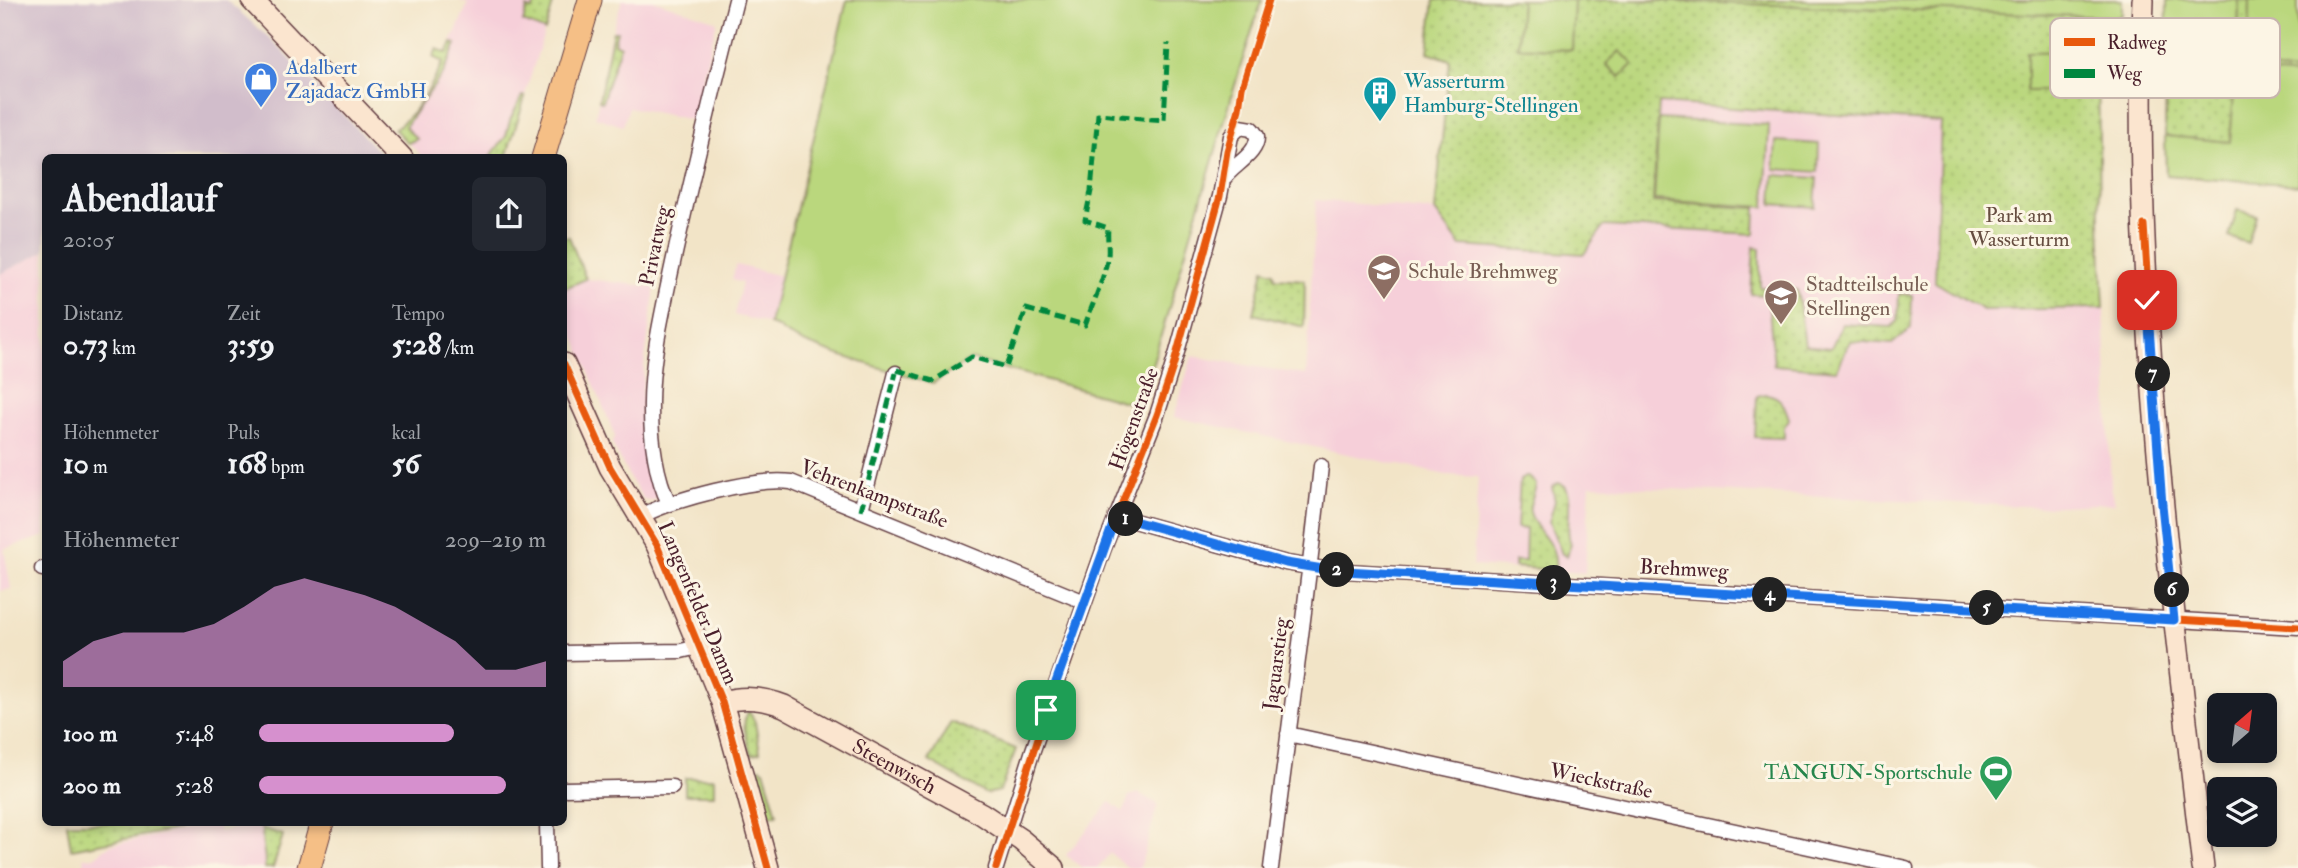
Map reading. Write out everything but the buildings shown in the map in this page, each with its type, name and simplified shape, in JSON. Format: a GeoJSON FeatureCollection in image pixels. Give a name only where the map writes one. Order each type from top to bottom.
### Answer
{"type":"FeatureCollection","features":[{"type":"Feature","properties":{"kind":"main road"},"geometry":{"type":"LineString","coordinates":[[543,154],[590,0]]}},
{"type":"Feature","properties":{"kind":"main road"},"geometry":{"type":"LineString","coordinates":[[309,868],[321,826]]}},
{"type":"Feature","properties":{"kind":"street"},"geometry":{"type":"LineString","coordinates":[[252,0],[398,154]]}},
{"type":"Feature","properties":{"kind":"street","name":"Privatweg"},"geometry":{"type":"LineString","coordinates":[[669,503],[660,484],[651,410],[652,384],[663,310],[736,0]]}},
{"type":"Feature","properties":{"kind":"street"},"geometry":{"type":"LineString","coordinates":[[2143,0],[2143,18]]}},
{"type":"Feature","properties":{"kind":"street"},"geometry":{"type":"LineString","coordinates":[[2142,98],[2147,290],[2162,505],[2203,868]]}},
{"type":"Feature","properties":{"kind":"street","name":"Högenstraße"},"geometry":{"type":"LineString","coordinates":[[996,868],[1036,740],[1085,602],[1157,415],[1223,180]]}},
{"type":"Feature","properties":{"kind":"street","name":"Langenfelder Damm"},"geometry":{"type":"LineString","coordinates":[[567,371],[611,467],[641,516],[666,565],[722,702],[768,868]]}},
{"type":"Feature","properties":{"kind":"street"},"geometry":{"type":"LineString","coordinates":[[861,510],[896,373]]}},
{"type":"Feature","properties":{"kind":"street","name":"Jaguarstieg"},"geometry":{"type":"LineString","coordinates":[[1271,868],[1301,627],[1311,568],[1321,466]]}},
{"type":"Feature","properties":{"kind":"street","name":"Vehrenkampstraße"},"geometry":{"type":"LineString","coordinates":[[641,516],[669,503],[760,483],[785,481],[1085,602]]}},
{"type":"Feature","properties":{"kind":"street","name":"Brehmweg"},"geometry":{"type":"LineString","coordinates":[[1116,516],[1311,568],[2298,627]]}},
{"type":"Feature","properties":{"kind":"street"},"geometry":{"type":"LineString","coordinates":[[567,653],[681,651],[698,647]]}},
{"type":"Feature","properties":{"kind":"street","name":"Steenwisch"},"geometry":{"type":"LineString","coordinates":[[722,702],[741,698],[757,699],[784,706],[939,789],[1009,832],[1054,868]]}},
{"type":"Feature","properties":{"kind":"street","name":"Wieckstraße"},"geometry":{"type":"LineString","coordinates":[[1288,734],[1837,861],[1906,868]]}},
{"type":"Feature","properties":{"kind":"street"},"geometry":{"type":"LineString","coordinates":[[567,789],[671,787]]}},
{"type":"Feature","properties":{"kind":"street"},"geometry":{"type":"LineString","coordinates":[[547,826],[548,868]]}},
{"type":"Feature","properties":{"kind":"shaded area"},"geometry":{"type":"Polygon","coordinates":[[[0,0],[226,0],[272,40],[381,154],[42,154],[42,253],[0,274],[0,0]]]}},
{"type":"Feature","properties":{"kind":"shaded area"},"geometry":{"type":"Polygon","coordinates":[[[459,0],[554,0],[507,154],[420,154],[394,129],[405,122],[433,84],[468,4],[459,0]]]}},
{"type":"Feature","properties":{"kind":"shaded area"},"geometry":{"type":"Polygon","coordinates":[[[622,0],[653,0],[717,21],[692,120],[629,107],[623,126],[595,117],[609,42],[622,0]]]}},
{"type":"Feature","properties":{"kind":"shaded area","name":"Stadtteilschule Stellingen"},"geometry":{"type":"Polygon","coordinates":[[[1446,96],[1659,103],[1941,122],[1935,282],[1983,310],[2104,308],[2111,487],[2115,503],[2042,507],[1590,485],[1585,573],[1473,566],[1478,477],[1446,475],[1174,417],[1192,356],[1306,375],[1316,200],[1435,211],[1446,96]]]}},
{"type":"Feature","properties":{"kind":"shaded area"},"geometry":{"type":"Polygon","coordinates":[[[42,253],[42,537],[4,549],[11,589],[0,591],[0,274],[42,253]]]}},
{"type":"Feature","properties":{"kind":"shaded area"},"geometry":{"type":"Polygon","coordinates":[[[736,265],[781,276],[769,324],[734,315],[742,283],[732,280],[736,265]]]}},
{"type":"Feature","properties":{"kind":"shaded area"},"geometry":{"type":"Polygon","coordinates":[[[587,279],[655,287],[644,366],[641,415],[650,472],[657,496],[655,500],[644,500],[612,443],[615,436],[567,318],[567,287],[587,279]]]}},
{"type":"Feature","properties":{"kind":"shaded area"},"geometry":{"type":"Polygon","coordinates":[[[1138,793],[1158,804],[1140,868],[1128,868],[1110,853],[1098,868],[1082,868],[1066,855],[1110,802],[1123,812],[1129,796],[1138,793]]]}},
{"type":"Feature","properties":{"kind":"shaded area"},"geometry":{"type":"Polygon","coordinates":[[[202,826],[218,826],[219,832],[244,826],[259,826],[263,831],[261,838],[267,860],[264,868],[85,868],[83,858],[94,857],[110,845],[202,826]]]}},
{"type":"Feature","properties":{"kind":"green space"},"geometry":{"type":"Polygon","coordinates":[[[535,0],[554,0],[545,31],[523,22],[527,8],[533,10],[535,0]]]}},
{"type":"Feature","properties":{"kind":"green space"},"geometry":{"type":"Polygon","coordinates":[[[847,0],[1262,0],[1140,406],[971,359],[933,383],[825,350],[769,324],[847,0]]]}},
{"type":"Feature","properties":{"kind":"green space","name":"Park am Wasserturm"},"geometry":{"type":"Polygon","coordinates":[[[1434,0],[1521,0],[1518,47],[1572,50],[1574,0],[2113,17],[2050,18],[2050,98],[2099,98],[2104,308],[1983,310],[1935,282],[1941,122],[1659,103],[1653,202],[1756,208],[1755,234],[1604,226],[1584,254],[1461,246],[1435,211],[1450,60],[1428,52],[1434,0]]]}},
{"type":"Feature","properties":{"kind":"green space"},"geometry":{"type":"Polygon","coordinates":[[[1521,0],[1574,0],[1572,50],[1518,47],[1521,0]]]}},
{"type":"Feature","properties":{"kind":"green space"},"geometry":{"type":"Polygon","coordinates":[[[1635,0],[2122,0],[2122,15],[2113,17],[1635,0]]]}},
{"type":"Feature","properties":{"kind":"green space"},"geometry":{"type":"Polygon","coordinates":[[[2167,0],[2239,0],[2238,18],[2167,18],[2167,0]]]}},
{"type":"Feature","properties":{"kind":"green space"},"geometry":{"type":"Polygon","coordinates":[[[2239,0],[2250,0],[2250,18],[2238,18],[2239,0]]]}},
{"type":"Feature","properties":{"kind":"green space"},"geometry":{"type":"Polygon","coordinates":[[[2250,0],[2298,0],[2298,72],[2280,70],[2280,18],[2250,18],[2250,0]]]}},
{"type":"Feature","properties":{"kind":"green space"},"geometry":{"type":"Polygon","coordinates":[[[613,31],[617,31],[614,43],[620,46],[602,102],[599,100],[613,31]]]}},
{"type":"Feature","properties":{"kind":"green space"},"geometry":{"type":"Polygon","coordinates":[[[452,43],[456,44],[444,72],[405,127],[417,139],[408,143],[394,129],[416,108],[434,81],[443,62],[433,57],[437,49],[447,53],[452,43]]]}},
{"type":"Feature","properties":{"kind":"green space"},"geometry":{"type":"Polygon","coordinates":[[[1620,51],[1633,64],[1620,77],[1606,64],[1620,51]]]}},
{"type":"Feature","properties":{"kind":"green space"},"geometry":{"type":"Polygon","coordinates":[[[2027,52],[2050,52],[2050,91],[2027,91],[2027,52]]]}},
{"type":"Feature","properties":{"kind":"green space"},"geometry":{"type":"Polygon","coordinates":[[[2280,70],[2298,72],[2298,76],[2280,74],[2280,70]]]}},
{"type":"Feature","properties":{"kind":"green space"},"geometry":{"type":"Polygon","coordinates":[[[2280,74],[2298,76],[2298,185],[2166,175],[2165,136],[2230,142],[2234,98],[2280,98],[2280,74]]]}},
{"type":"Feature","properties":{"kind":"green space"},"geometry":{"type":"Polygon","coordinates":[[[522,96],[525,97],[507,154],[492,154],[506,136],[510,120],[522,96]]]}},
{"type":"Feature","properties":{"kind":"green space"},"geometry":{"type":"Polygon","coordinates":[[[2166,98],[2234,98],[2230,142],[2165,136],[2166,98]]]}},
{"type":"Feature","properties":{"kind":"green space"},"geometry":{"type":"Polygon","coordinates":[[[1659,119],[1769,125],[1765,207],[1654,200],[1659,119]]]}},
{"type":"Feature","properties":{"kind":"green space"},"geometry":{"type":"Polygon","coordinates":[[[1776,141],[1819,144],[1818,172],[1774,169],[1776,141]]]}},
{"type":"Feature","properties":{"kind":"green space"},"geometry":{"type":"Polygon","coordinates":[[[1774,175],[1817,178],[1815,207],[1772,204],[1774,175]]]}},
{"type":"Feature","properties":{"kind":"green space"},"geometry":{"type":"Polygon","coordinates":[[[2237,210],[2256,215],[2248,243],[2229,237],[2237,210]]]}},
{"type":"Feature","properties":{"kind":"green space"},"geometry":{"type":"Polygon","coordinates":[[[567,237],[569,237],[586,279],[567,287],[567,237]]]}},
{"type":"Feature","properties":{"kind":"green space"},"geometry":{"type":"Polygon","coordinates":[[[1754,247],[1760,248],[1760,287],[1797,290],[1805,345],[1831,348],[1842,324],[1891,327],[1898,321],[1899,294],[1912,295],[1911,328],[1892,344],[1850,341],[1837,370],[1774,365],[1768,295],[1751,294],[1754,247]]]}},
{"type":"Feature","properties":{"kind":"green space"},"geometry":{"type":"Polygon","coordinates":[[[1264,269],[1274,272],[1275,278],[1305,280],[1304,327],[1254,314],[1264,269]]]}},
{"type":"Feature","properties":{"kind":"green space"},"geometry":{"type":"Polygon","coordinates":[[[1766,394],[1779,399],[1786,409],[1789,419],[1784,427],[1784,438],[1755,437],[1757,396],[1766,394]]]}},
{"type":"Feature","properties":{"kind":"green space"},"geometry":{"type":"Polygon","coordinates":[[[1528,476],[1536,484],[1530,512],[1550,545],[1555,570],[1514,567],[1514,561],[1525,561],[1526,529],[1517,528],[1520,480],[1528,476]]]}},
{"type":"Feature","properties":{"kind":"green space"},"geometry":{"type":"Polygon","coordinates":[[[1558,483],[1564,485],[1569,497],[1568,529],[1571,544],[1567,556],[1562,554],[1549,522],[1555,501],[1552,487],[1558,483]]]}},
{"type":"Feature","properties":{"kind":"green space"},"geometry":{"type":"Polygon","coordinates":[[[749,711],[755,722],[760,752],[751,755],[744,726],[749,711]]]}},
{"type":"Feature","properties":{"kind":"green space"},"geometry":{"type":"Polygon","coordinates":[[[951,722],[1016,749],[1000,791],[986,794],[929,761],[951,722]]]}},
{"type":"Feature","properties":{"kind":"green space"},"geometry":{"type":"Polygon","coordinates":[[[754,770],[764,770],[777,814],[768,816],[754,770]]]}},
{"type":"Feature","properties":{"kind":"green space"},"geometry":{"type":"Polygon","coordinates":[[[685,778],[714,778],[714,795],[685,795],[685,778]]]}},
{"type":"Feature","properties":{"kind":"green space"},"geometry":{"type":"Polygon","coordinates":[[[67,826],[178,826],[178,829],[71,849],[67,826]]]}},
{"type":"Feature","properties":{"kind":"green space"},"geometry":{"type":"Polygon","coordinates":[[[261,828],[283,835],[273,868],[264,868],[261,828]]]}},
{"type":"Feature","properties":{"kind":"marked path"},"geometry":{"type":"LineString","coordinates":[[897,370],[933,381],[972,357],[1006,367],[1026,309],[1085,325],[1101,282],[1108,253],[1108,228],[1085,220],[1091,191],[1098,114],[1164,120],[1168,43]]}},
{"type":"Feature","properties":{"kind":"marked path"},"geometry":{"type":"LineString","coordinates":[[861,510],[896,373]]}},
{"type":"Feature","properties":{"kind":"cycle path"},"geometry":{"type":"LineString","coordinates":[[996,868],[1047,710],[1104,548],[1157,415],[1173,367],[1220,196],[1242,87],[1269,0]]}},
{"type":"Feature","properties":{"kind":"cycle path"},"geometry":{"type":"LineString","coordinates":[[2144,225],[2162,505],[2174,619]]}},
{"type":"Feature","properties":{"kind":"cycle path"},"geometry":{"type":"LineString","coordinates":[[567,371],[610,467],[657,545],[722,702],[768,868]]}},
{"type":"Feature","properties":{"kind":"cycle path"},"geometry":{"type":"LineString","coordinates":[[1116,516],[1286,563],[1329,570],[2298,627]]}},
{"type":"Feature","properties":{"kind":"place","name":"Adalbert Zajadacz GmbH"},"geometry":{"type":"Point","coordinates":[261,109]}},
{"type":"Feature","properties":{"kind":"place","name":"Wasserturm Hamburg-Stellingen"},"geometry":{"type":"Point","coordinates":[1380,123]}},
{"type":"Feature","properties":{"kind":"place","name":"Schule Brehmweg"},"geometry":{"type":"Point","coordinates":[1384,301]}},
{"type":"Feature","properties":{"kind":"place","name":"Stadtteilschule Stellingen"},"geometry":{"type":"Point","coordinates":[1781,326]}},
{"type":"Feature","properties":{"kind":"place","name":"TANGUN-Sportschule"},"geometry":{"type":"Point","coordinates":[1996,802]}},
{"type":"Feature","properties":{"kind":"route"},"geometry":{"type":"LineString","coordinates":[[1046,710],[1116,516],[1286,563],[1329,570],[2174,620],[2162,505],[2147,300]]}}]}
